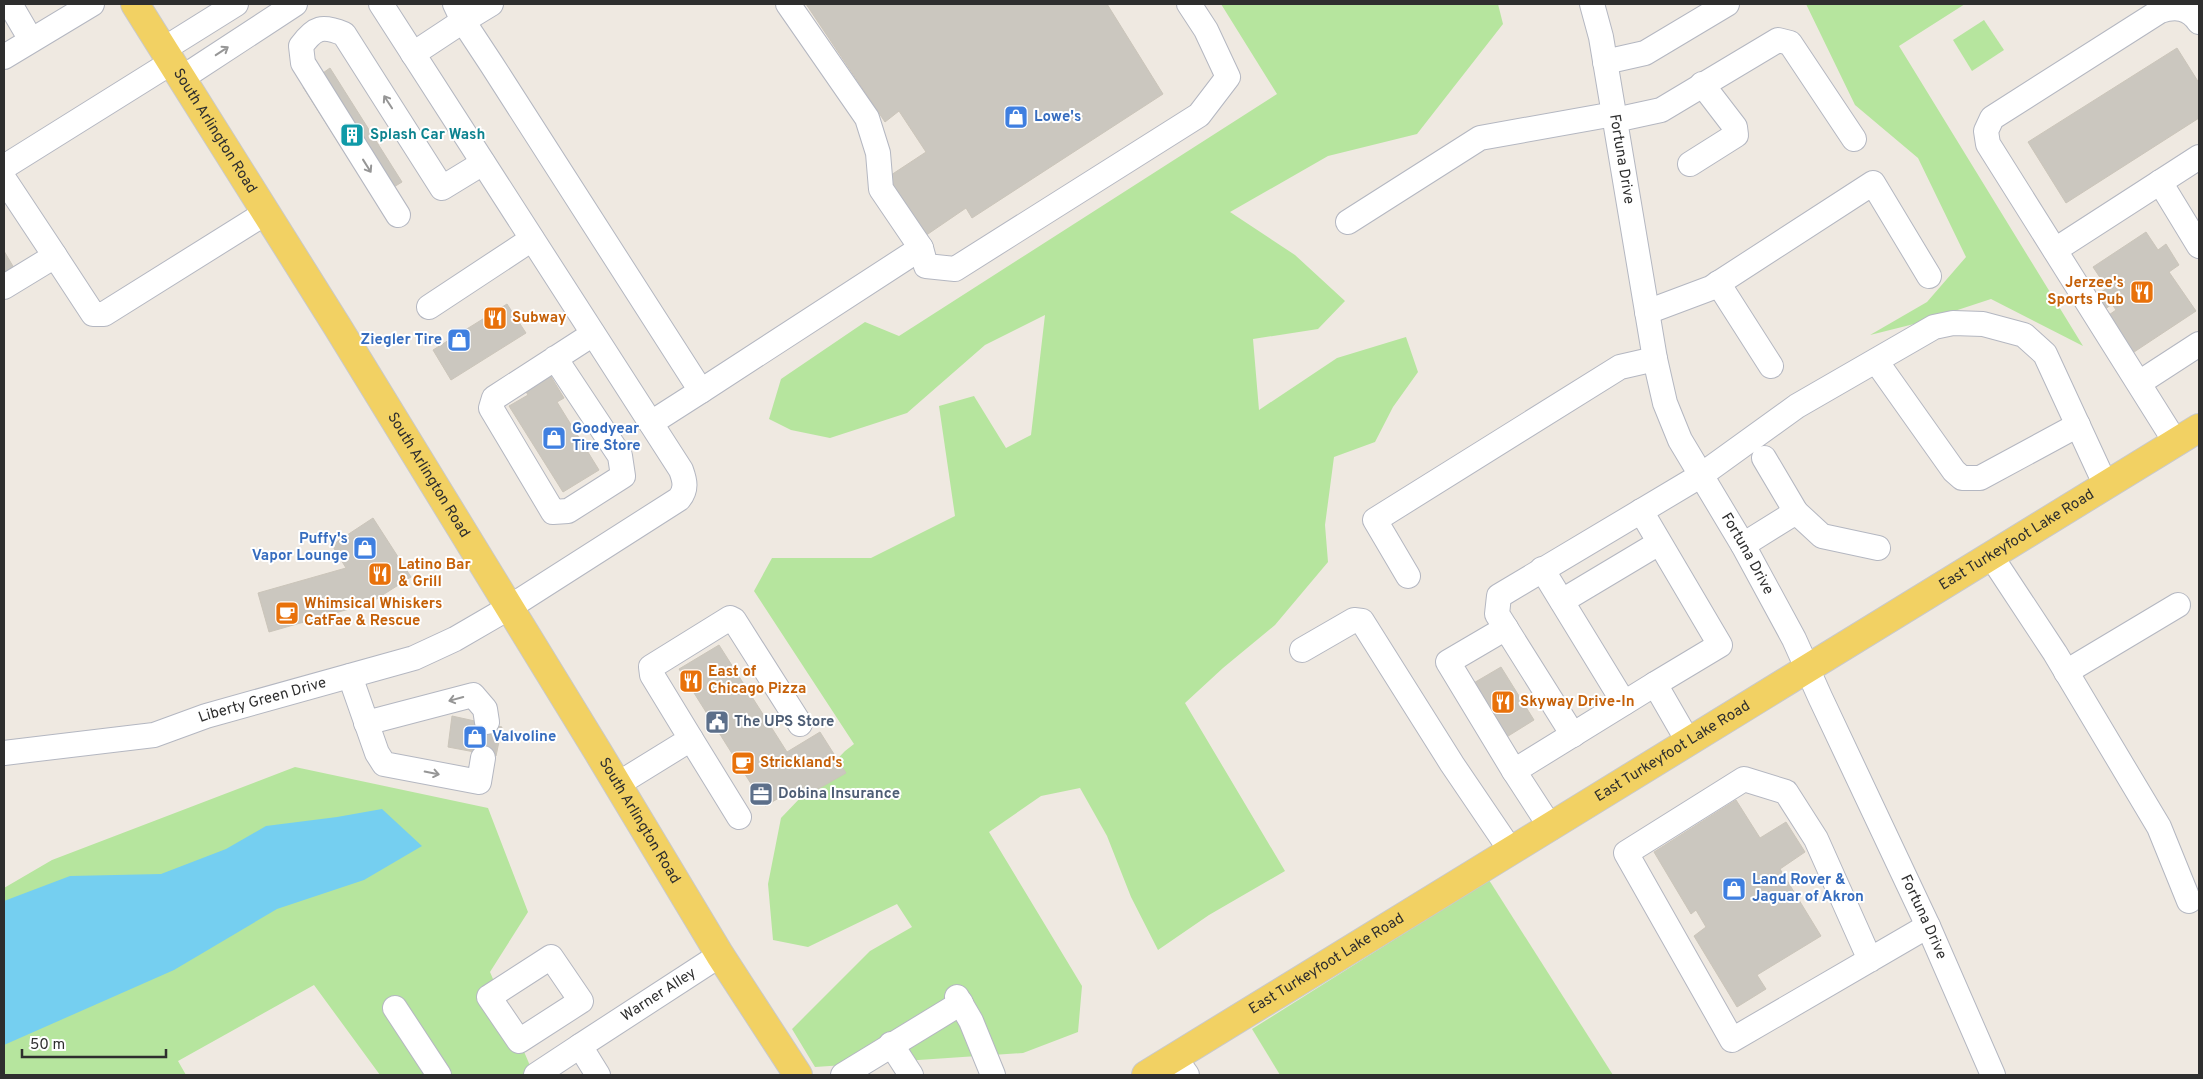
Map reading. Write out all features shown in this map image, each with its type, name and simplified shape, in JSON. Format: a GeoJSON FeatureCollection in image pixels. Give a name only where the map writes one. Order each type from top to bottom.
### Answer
{"type":"FeatureCollection","features":[{"type":"Feature","properties":{"kind":"main road","name":"South Arlington Road"},"geometry":{"type":"LineString","coordinates":[[135,4],[267,212],[510,607],[720,955],[798,1075]]}},
{"type":"Feature","properties":{"kind":"main road","name":"East Turkeyfoot Lake Road"},"geometry":{"type":"LineString","coordinates":[[1164,1071],[1808,668],[2199,428]]}},
{"type":"Feature","properties":{"kind":"street"},"geometry":{"type":"LineString","coordinates":[[4,57],[92,4]]}},
{"type":"Feature","properties":{"kind":"street"},"geometry":{"type":"LineString","coordinates":[[173,63],[236,4]]}},
{"type":"Feature","properties":{"kind":"street"},"geometry":{"type":"LineString","coordinates":[[4,167],[173,63],[295,4]]}},
{"type":"Feature","properties":{"kind":"street"},"geometry":{"type":"LineString","coordinates":[[381,4],[651,423],[921,248]]}},
{"type":"Feature","properties":{"kind":"street"},"geometry":{"type":"LineString","coordinates":[[413,54],[459,13],[491,4]]}},
{"type":"Feature","properties":{"kind":"street"},"geometry":{"type":"LineString","coordinates":[[788,4],[867,118],[878,153],[881,189],[921,248],[926,266],[955,269],[1200,115],[1228,76],[1206,30],[1189,4]]}},
{"type":"Feature","properties":{"kind":"street","name":"Fortuna Drive"},"geometry":{"type":"LineString","coordinates":[[1592,4],[1598,22],[1606,62],[1655,359],[1665,403],[1680,440],[1743,545],[1808,668],[1928,926],[1993,1075]]}},
{"type":"Feature","properties":{"kind":"street"},"geometry":{"type":"LineString","coordinates":[[1606,62],[1645,53],[1727,4]]}},
{"type":"Feature","properties":{"kind":"street"},"geometry":{"type":"LineString","coordinates":[[2176,443],[1988,144],[1986,131],[1992,118],[2160,10],[2173,7],[2185,9],[2199,22]]}},
{"type":"Feature","properties":{"kind":"street"},"geometry":{"type":"LineString","coordinates":[[10,12],[32,40]]}},
{"type":"Feature","properties":{"kind":"street"},"geometry":{"type":"LineString","coordinates":[[459,13],[701,391]]}},
{"type":"Feature","properties":{"kind":"street"},"geometry":{"type":"LineString","coordinates":[[398,216],[303,63],[301,46],[311,32],[329,28],[344,34],[442,188],[483,163]]}},
{"type":"Feature","properties":{"kind":"street"},"geometry":{"type":"LineString","coordinates":[[1348,222],[1480,138],[1661,110],[1778,40],[1790,43],[1854,139]]}},
{"type":"Feature","properties":{"kind":"street"},"geometry":{"type":"LineString","coordinates":[[1690,164],[1736,136],[1735,127],[1702,84]]}},
{"type":"Feature","properties":{"kind":"street"},"geometry":{"type":"LineString","coordinates":[[2055,250],[2199,156]]}},
{"type":"Feature","properties":{"kind":"street"},"geometry":{"type":"LineString","coordinates":[[4,179],[93,314],[104,314],[267,212]]}},
{"type":"Feature","properties":{"kind":"street"},"geometry":{"type":"LineString","coordinates":[[2160,182],[2199,246]]}},
{"type":"Feature","properties":{"kind":"street"},"geometry":{"type":"LineString","coordinates":[[1647,312],[1718,283],[1873,184],[1929,276]]}},
{"type":"Feature","properties":{"kind":"street"},"geometry":{"type":"LineString","coordinates":[[429,307],[532,239]]}},
{"type":"Feature","properties":{"kind":"street"},"geometry":{"type":"LineString","coordinates":[[4,287],[55,256]]}},
{"type":"Feature","properties":{"kind":"street"},"geometry":{"type":"LineString","coordinates":[[1718,283],[1771,366]]}},
{"type":"Feature","properties":{"kind":"street"},"geometry":{"type":"LineString","coordinates":[[1573,735],[1497,614],[1498,596],[1700,476],[1798,406],[1934,328],[1952,323],[1983,324],[2024,335],[2045,354],[2106,486]]}},
{"type":"Feature","properties":{"kind":"street"},"geometry":{"type":"LineString","coordinates":[[555,358],[620,456],[623,476],[568,511],[553,512],[491,408],[494,398],[555,358],[593,334]]}},
{"type":"Feature","properties":{"kind":"street"},"geometry":{"type":"LineString","coordinates":[[2139,383],[2199,344]]}},
{"type":"Feature","properties":{"kind":"street"},"geometry":{"type":"LineString","coordinates":[[1408,576],[1375,520],[1620,367],[1655,359]]}},
{"type":"Feature","properties":{"kind":"street"},"geometry":{"type":"LineString","coordinates":[[1876,361],[1954,471],[1962,478],[1980,478],[2078,425]]}},
{"type":"Feature","properties":{"kind":"street","name":"Liberty Green Drive"},"geometry":{"type":"LineString","coordinates":[[4,753],[154,735],[206,716],[414,658],[455,639],[510,607],[684,493],[684,478],[681,470],[651,423]]}},
{"type":"Feature","properties":{"kind":"street"},"geometry":{"type":"LineString","coordinates":[[1764,458],[1796,512],[1822,536],[1878,548]]}},
{"type":"Feature","properties":{"kind":"street"},"geometry":{"type":"LineString","coordinates":[[1514,771],[1720,645],[1641,511]]}},
{"type":"Feature","properties":{"kind":"street"},"geometry":{"type":"LineString","coordinates":[[1743,545],[1796,512]]}},
{"type":"Feature","properties":{"kind":"street"},"geometry":{"type":"LineString","coordinates":[[1562,601],[1659,543]]}},
{"type":"Feature","properties":{"kind":"street"},"geometry":{"type":"LineString","coordinates":[[1992,556],[2066,672],[2159,827],[2189,901]]}},
{"type":"Feature","properties":{"kind":"street"},"geometry":{"type":"LineString","coordinates":[[1542,569],[1624,703]]}},
{"type":"Feature","properties":{"kind":"street"},"geometry":{"type":"LineString","coordinates":[[2066,672],[2178,605]]}},
{"type":"Feature","properties":{"kind":"street"},"geometry":{"type":"LineString","coordinates":[[739,818],[652,675],[651,667],[730,618],[734,620],[800,724]]}},
{"type":"Feature","properties":{"kind":"street"},"geometry":{"type":"LineString","coordinates":[[1302,650],[1354,620],[1362,621],[1447,756],[1512,852]]}},
{"type":"Feature","properties":{"kind":"street"},"geometry":{"type":"LineString","coordinates":[[1506,628],[1448,662],[1551,828]]}},
{"type":"Feature","properties":{"kind":"street"},"geometry":{"type":"LineString","coordinates":[[350,676],[366,723],[384,764],[480,782],[483,758]]}},
{"type":"Feature","properties":{"kind":"street"},"geometry":{"type":"LineString","coordinates":[[1655,684],[1689,743]]}},
{"type":"Feature","properties":{"kind":"street"},"geometry":{"type":"LineString","coordinates":[[366,723],[473,695],[485,709],[487,722]]}},
{"type":"Feature","properties":{"kind":"street"},"geometry":{"type":"LineString","coordinates":[[618,784],[691,739]]}},
{"type":"Feature","properties":{"kind":"street"},"geometry":{"type":"LineString","coordinates":[[1870,960],[1816,839],[1786,792],[1744,779],[1626,853],[1732,1040],[1870,960],[1928,926]]}},
{"type":"Feature","properties":{"kind":"street","name":"Warner Alley"},"geometry":{"type":"LineString","coordinates":[[536,1075],[720,955]]}},
{"type":"Feature","properties":{"kind":"street"},"geometry":{"type":"LineString","coordinates":[[843,1075],[959,1000],[971,1021],[992,1075]]}},
{"type":"Feature","properties":{"kind":"street"},"geometry":{"type":"LineString","coordinates":[[576,1005],[598,1075]]}},
{"type":"Feature","properties":{"kind":"street"},"geometry":{"type":"LineString","coordinates":[[395,1008],[439,1075]]}},
{"type":"Feature","properties":{"kind":"street"},"geometry":{"type":"LineString","coordinates":[[891,1044],[911,1075]]}},
{"type":"Feature","properties":{"kind":"green space"},"geometry":{"type":"Polygon","coordinates":[[[1221,4],[1498,4],[1503,24],[1417,134],[1328,156],[1230,212],[1295,255],[1345,301],[1318,329],[1253,339],[1259,410],[1337,358],[1406,337],[1418,372],[1393,407],[1375,442],[1334,457],[1325,525],[1328,562],[1275,625],[1223,668],[1185,703],[1285,871],[1209,915],[1158,950],[1131,897],[1107,836],[1080,788],[1041,796],[989,832],[1082,986],[1078,1032],[1023,1053],[815,1067],[792,1029],[870,951],[912,927],[897,904],[808,947],[773,940],[768,884],[781,818],[854,744],[754,591],[772,558],[871,558],[955,516],[939,406],[974,396],[1006,448],[1031,435],[1045,315],[985,345],[907,413],[830,438],[791,430],[769,419],[781,379],[865,322],[899,336],[1277,94],[1221,4]]]}},
{"type":"Feature","properties":{"kind":"green space"},"geometry":{"type":"Polygon","coordinates":[[[1806,4],[1965,4],[1899,46],[2083,346],[1991,299],[1918,323],[1870,335],[1927,302],[1966,257],[1918,158],[1855,105],[1806,4]]]}},
{"type":"Feature","properties":{"kind":"green space"},"geometry":{"type":"Polygon","coordinates":[[[1984,20],[2004,50],[1972,71],[1953,40],[1984,20]]]}},
{"type":"Feature","properties":{"kind":"green space"},"geometry":{"type":"Polygon","coordinates":[[[295,767],[488,808],[528,912],[490,972],[534,1075],[380,1075],[314,985],[178,1061],[186,1075],[4,1075],[4,888],[52,860],[295,767]]]}},
{"type":"Feature","properties":{"kind":"green space"},"geometry":{"type":"Polygon","coordinates":[[[1489,880],[1613,1075],[1280,1075],[1252,1029],[1489,880]]]}},
{"type":"Feature","properties":{"kind":"water"},"geometry":{"type":"Polygon","coordinates":[[[382,809],[422,846],[364,880],[277,909],[174,970],[4,1045],[4,901],[70,876],[161,874],[226,849],[266,826],[382,809]]]}},
{"type":"Feature","properties":{"kind":"building","name":"Lowe's"},"geometry":{"type":"Polygon","coordinates":[[[806,4],[1107,4],[1163,94],[972,218],[966,208],[925,236],[888,177],[926,152],[899,111],[885,122],[806,4]]]}},
{"type":"Feature","properties":{"kind":"building"},"geometry":{"type":"Polygon","coordinates":[[[2177,48],[2199,83],[2199,118],[2066,203],[2028,142],[2177,48]]]}},
{"type":"Feature","properties":{"kind":"building","name":"Splash Car Wash"},"geometry":{"type":"Polygon","coordinates":[[[330,68],[402,182],[374,199],[303,87],[330,68]]]}},
{"type":"Feature","properties":{"kind":"building","name":"Jerzee's Sports Pub"},"geometry":{"type":"Polygon","coordinates":[[[2146,232],[2158,250],[2166,244],[2179,265],[2169,272],[2196,311],[2131,354],[2106,317],[2116,310],[2112,304],[2104,310],[2095,296],[2107,288],[2093,267],[2146,232]]]}},
{"type":"Feature","properties":{"kind":"building"},"geometry":{"type":"Polygon","coordinates":[[[4,251],[14,268],[4,274],[4,251]]]}},
{"type":"Feature","properties":{"kind":"building"},"geometry":{"type":"Polygon","coordinates":[[[507,304],[526,333],[451,380],[433,350],[507,304]]]}},
{"type":"Feature","properties":{"kind":"building","name":"Goodyear Tire Store"},"geometry":{"type":"Polygon","coordinates":[[[550,375],[564,398],[557,402],[599,470],[563,492],[509,406],[528,395],[525,390],[550,375]]]}},
{"type":"Feature","properties":{"kind":"building"},"geometry":{"type":"Polygon","coordinates":[[[373,518],[411,577],[370,603],[269,632],[258,593],[346,568],[332,545],[373,518]]]}},
{"type":"Feature","properties":{"kind":"building"},"geometry":{"type":"Polygon","coordinates":[[[719,645],[787,752],[820,732],[846,773],[804,797],[798,787],[765,806],[679,669],[719,645]]]}},
{"type":"Feature","properties":{"kind":"building","name":"Skyway Drive-In"},"geometry":{"type":"Polygon","coordinates":[[[1501,667],[1534,720],[1505,738],[1472,684],[1501,667]]]}},
{"type":"Feature","properties":{"kind":"building","name":"Valvoline"},"geometry":{"type":"Polygon","coordinates":[[[452,716],[502,727],[496,756],[448,747],[452,716]]]}},
{"type":"Feature","properties":{"kind":"building","name":"Land Rover & Jaguar of Akron"},"geometry":{"type":"Polygon","coordinates":[[[1736,800],[1760,838],[1786,822],[1805,852],[1780,869],[1821,936],[1757,975],[1766,989],[1737,1007],[1694,936],[1706,927],[1696,910],[1691,914],[1654,852],[1736,800]]]}},
{"type":"Feature","properties":{"kind":"tunnel"},"geometry":{"type":"LineString","coordinates":[[483,758],[487,722]]}},
{"type":"Feature","properties":{"kind":"place","name":"Lowe's"},"geometry":{"type":"Point","coordinates":[1016,117]}},
{"type":"Feature","properties":{"kind":"place","name":"Splash Car Wash"},"geometry":{"type":"Point","coordinates":[352,135]}},
{"type":"Feature","properties":{"kind":"place","name":"Jerzee's Sports Pub"},"geometry":{"type":"Point","coordinates":[2142,292]}},
{"type":"Feature","properties":{"kind":"place","name":"Subway"},"geometry":{"type":"Point","coordinates":[495,318]}},
{"type":"Feature","properties":{"kind":"place","name":"Ziegler Tire"},"geometry":{"type":"Point","coordinates":[459,340]}},
{"type":"Feature","properties":{"kind":"place","name":"Goodyear Tire Store"},"geometry":{"type":"Point","coordinates":[554,438]}},
{"type":"Feature","properties":{"kind":"place","name":"Puffy's Vapor Lounge"},"geometry":{"type":"Point","coordinates":[365,548]}},
{"type":"Feature","properties":{"kind":"place","name":"Latino Bar & Grill"},"geometry":{"type":"Point","coordinates":[380,574]}},
{"type":"Feature","properties":{"kind":"place","name":"Whimsical Whiskers CatFae & Rescue"},"geometry":{"type":"Point","coordinates":[287,613]}},
{"type":"Feature","properties":{"kind":"place","name":"East of Chicago Pizza"},"geometry":{"type":"Point","coordinates":[691,681]}},
{"type":"Feature","properties":{"kind":"place","name":"Skyway Drive-In"},"geometry":{"type":"Point","coordinates":[1503,702]}},
{"type":"Feature","properties":{"kind":"place","name":"The UPS Store"},"geometry":{"type":"Point","coordinates":[717,722]}},
{"type":"Feature","properties":{"kind":"place","name":"Valvoline"},"geometry":{"type":"Point","coordinates":[475,737]}},
{"type":"Feature","properties":{"kind":"place","name":"Strickland's"},"geometry":{"type":"Point","coordinates":[743,763]}},
{"type":"Feature","properties":{"kind":"place","name":"Dobina Insurance"},"geometry":{"type":"Point","coordinates":[761,794]}},
{"type":"Feature","properties":{"kind":"place","name":"Land Rover & Jaguar of Akron"},"geometry":{"type":"Point","coordinates":[1734,889]}}]}
